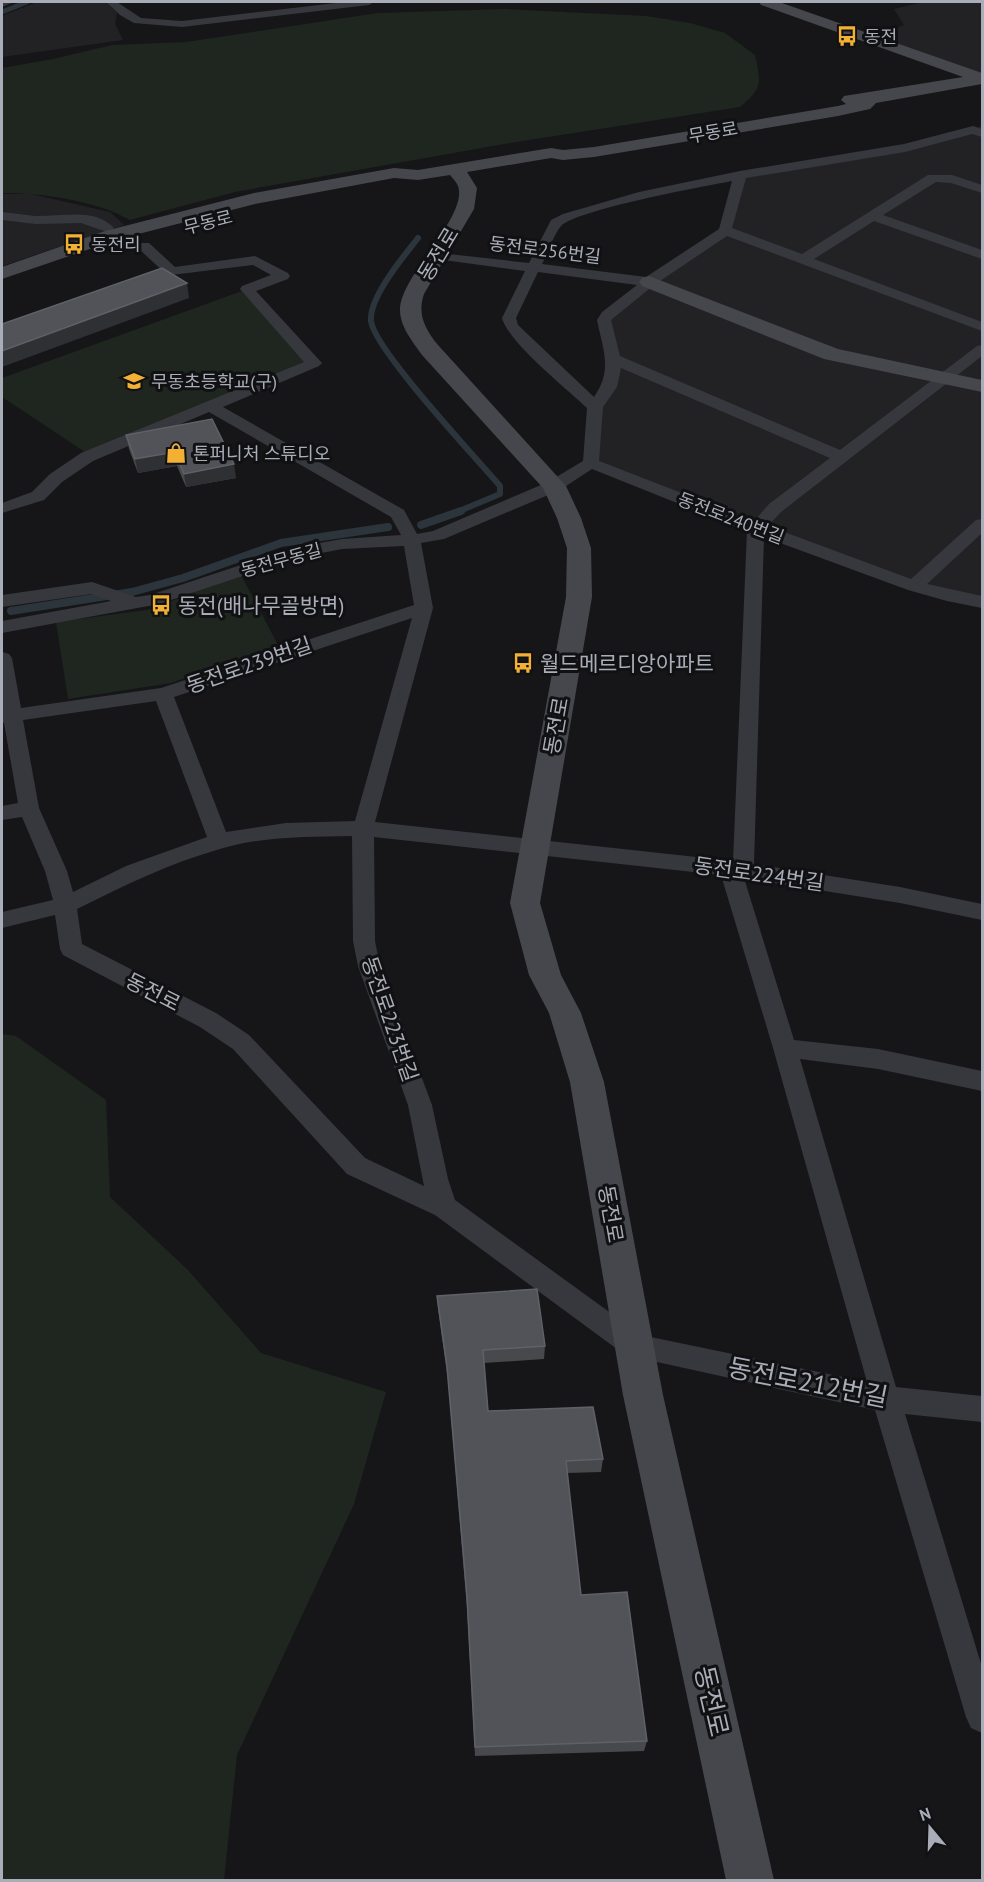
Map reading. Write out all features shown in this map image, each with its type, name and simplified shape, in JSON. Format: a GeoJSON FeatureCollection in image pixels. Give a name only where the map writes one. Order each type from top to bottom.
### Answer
{"type":"FeatureCollection","features":[{"type":"Feature","properties":{"kind":"main road"},"geometry":{"type":"LineString","coordinates":[[766,2],[982,79]]}},
{"type":"Feature","properties":{"kind":"main road","name":"무동로"},"geometry":{"type":"LineString","coordinates":[[2,273],[112,235],[254,199],[394,174],[418,175],[448,195],[551,153],[558,148],[583,141],[795,107],[871,99],[982,79]]}},
{"type":"Feature","properties":{"kind":"main road","name":"무동로"},"geometry":{"type":"LineString","coordinates":[[551,153],[563,155],[594,152],[838,111],[864,105],[871,99]]}},
{"type":"Feature","properties":{"kind":"main road","name":"동전로"},"geometry":{"type":"LineString","coordinates":[[594,152],[512,169],[491,181],[448,195],[436,255],[410,303],[415,330],[430,350],[554,486],[569,518],[579,548],[579,597],[525,903],[545,975],[565,1013],[587,1082],[643,1395],[740,1827],[750,1881]]}},
{"type":"Feature","properties":{"kind":"main road","name":"무동로"},"geometry":{"type":"LineString","coordinates":[[2,288],[134,242],[201,223],[410,181],[418,175]]}},
{"type":"Feature","properties":{"kind":"main road"},"geometry":{"type":"LineString","coordinates":[[340,194],[416,188],[448,195]]}},
{"type":"Feature","properties":{"kind":"main road"},"geometry":{"type":"LineString","coordinates":[[649,282],[832,354],[982,386]]}},
{"type":"Feature","properties":{"kind":"street"},"geometry":{"type":"LineString","coordinates":[[2,4],[9,2]]}},
{"type":"Feature","properties":{"kind":"street"},"geometry":{"type":"LineString","coordinates":[[111,2],[124,14],[138,21],[182,24],[369,2]]}},
{"type":"Feature","properties":{"kind":"street"},"geometry":{"type":"LineString","coordinates":[[595,407],[511,326],[508,318],[531,268],[556,223],[568,217],[639,196],[740,175],[905,148],[976,129]]}},
{"type":"Feature","properties":{"kind":"street"},"geometry":{"type":"LineString","coordinates":[[554,486],[591,463],[595,407],[609,387],[614,372],[604,320],[607,315],[649,282],[693,255],[725,230],[740,175]]}},
{"type":"Feature","properties":{"kind":"street"},"geometry":{"type":"LineString","coordinates":[[804,260],[933,178],[952,179],[982,189]]}},
{"type":"Feature","properties":{"kind":"street"},"geometry":{"type":"LineString","coordinates":[[2,216],[36,220],[83,218],[99,222],[107,228]]}},
{"type":"Feature","properties":{"kind":"street"},"geometry":{"type":"LineString","coordinates":[[873,216],[982,255]]}},
{"type":"Feature","properties":{"kind":"street"},"geometry":{"type":"LineString","coordinates":[[725,230],[982,327]]}},
{"type":"Feature","properties":{"kind":"street"},"geometry":{"type":"LineString","coordinates":[[2,508],[38,496],[56,478],[87,457],[314,363],[247,289],[283,276],[255,260],[171,271],[144,246]]}},
{"type":"Feature","properties":{"kind":"street","name":"동전로256번길"},"geometry":{"type":"LineString","coordinates":[[436,255],[649,282]]}},
{"type":"Feature","properties":{"kind":"street"},"geometry":{"type":"LineString","coordinates":[[982,349],[775,508],[756,529],[736,869],[886,1399],[982,1717]]}},
{"type":"Feature","properties":{"kind":"street"},"geometry":{"type":"LineString","coordinates":[[613,359],[843,457]]}},
{"type":"Feature","properties":{"kind":"street"},"geometry":{"type":"LineString","coordinates":[[210,406],[398,514],[412,540],[424,608]]}},
{"type":"Feature","properties":{"kind":"street","name":"동전로240번길"},"geometry":{"type":"LineString","coordinates":[[591,463],[756,529],[914,586],[982,602]]}},
{"type":"Feature","properties":{"kind":"street","name":"동전무동길"},"geometry":{"type":"LineString","coordinates":[[2,627],[153,600],[292,553],[342,544],[412,540],[438,535],[554,486]]}},
{"type":"Feature","properties":{"kind":"street"},"geometry":{"type":"LineString","coordinates":[[914,586],[982,524]]}},
{"type":"Feature","properties":{"kind":"street"},"geometry":{"type":"LineString","coordinates":[[2,602],[92,588],[135,604]]}},
{"type":"Feature","properties":{"kind":"street","name":"동전로239번길"},"geometry":{"type":"LineString","coordinates":[[7,716],[163,694],[424,608]]}},
{"type":"Feature","properties":{"kind":"street","name":"동전로223번길"},"geometry":{"type":"LineString","coordinates":[[424,608],[363,828],[363,930],[369,966],[420,1105],[435,1179],[444,1207]]}},
{"type":"Feature","properties":{"kind":"street"},"geometry":{"type":"LineString","coordinates":[[2,658],[7,716],[29,808],[56,871],[65,905]]}},
{"type":"Feature","properties":{"kind":"street"},"geometry":{"type":"LineString","coordinates":[[163,694],[219,841]]}},
{"type":"Feature","properties":{"kind":"street"},"geometry":{"type":"LineString","coordinates":[[2,813],[29,808]]}},
{"type":"Feature","properties":{"kind":"street"},"geometry":{"type":"LineString","coordinates":[[2,920],[65,905],[134,872],[219,841],[286,830],[363,828],[534,848]]}},
{"type":"Feature","properties":{"kind":"street","name":"동전로224번길"},"geometry":{"type":"LineString","coordinates":[[534,848],[736,869],[900,895],[982,912]]}},
{"type":"Feature","properties":{"kind":"street","name":"동전로"},"geometry":{"type":"LineString","coordinates":[[65,905],[71,949],[208,1020],[241,1042],[356,1166],[444,1207],[635,1346]]}},
{"type":"Feature","properties":{"kind":"street"},"geometry":{"type":"LineString","coordinates":[[785,1048],[878,1059],[982,1081]]}},
{"type":"Feature","properties":{"kind":"street","name":"동전로212번길"},"geometry":{"type":"LineString","coordinates":[[635,1346],[886,1399],[982,1409]]}},
{"type":"Feature","properties":{"kind":"shaded area"},"geometry":{"type":"Polygon","coordinates":[[[37,2],[106,2],[117,13],[115,24],[123,40],[2,57],[2,16],[37,2]]]}},
{"type":"Feature","properties":{"kind":"shaded area"},"geometry":{"type":"Polygon","coordinates":[[[923,2],[982,2],[982,79],[868,39],[904,25],[894,9],[923,2]]]}},
{"type":"Feature","properties":{"kind":"shaded area"},"geometry":{"type":"Polygon","coordinates":[[[505,9],[646,16],[690,23],[725,33],[755,55],[758,84],[753,95],[740,107],[510,143],[235,192],[130,220],[100,207],[68,199],[34,194],[2,193],[2,68],[112,45],[186,42],[378,13],[505,9]]]}},
{"type":"Feature","properties":{"kind":"shaded area"},"geometry":{"type":"Polygon","coordinates":[[[982,125],[982,602],[938,593],[591,463],[595,407],[609,387],[604,320],[725,230],[740,175],[905,148],[973,130],[982,125]]]}},
{"type":"Feature","properties":{"kind":"shaded area"},"geometry":{"type":"Polygon","coordinates":[[[2,194],[31,194],[110,212],[124,225],[2,266],[2,194]]]}},
{"type":"Feature","properties":{"kind":"shaded area","name":"무동초등학교(구)"},"geometry":{"type":"Polygon","coordinates":[[[242,291],[309,363],[88,454],[2,397],[2,378],[242,291]]]}},
{"type":"Feature","properties":{"kind":"shaded area"},"geometry":{"type":"Polygon","coordinates":[[[241,575],[278,645],[171,683],[68,699],[56,622],[147,610],[241,575]]]}},
{"type":"Feature","properties":{"kind":"shaded area"},"geometry":{"type":"Polygon","coordinates":[[[2,1034],[16,1036],[106,1100],[110,1197],[187,1269],[261,1353],[386,1392],[354,1504],[237,1755],[224,1880],[2,1880],[2,1034]]]}},
{"type":"Feature","properties":{"kind":"building"},"geometry":{"type":"Polygon","coordinates":[[[162,268],[187,283],[2,351],[2,324],[162,268]]]}},
{"type":"Feature","properties":{"kind":"building"},"geometry":{"type":"Polygon","coordinates":[[[212,419],[234,464],[184,474],[175,452],[135,459],[126,435],[212,419]]]}},
{"type":"Feature","properties":{"kind":"building"},"geometry":{"type":"Polygon","coordinates":[[[537,1289],[545,1346],[483,1350],[488,1411],[593,1407],[603,1459],[566,1461],[581,1595],[627,1592],[647,1741],[475,1747],[467,1597],[447,1367],[437,1296],[537,1289]]]}},
{"type":"Feature","properties":{"kind":"waterway"},"geometry":{"type":"LineString","coordinates":[[2,12],[27,2]]}},
{"type":"Feature","properties":{"kind":"waterway"},"geometry":{"type":"LineString","coordinates":[[418,238],[381,289],[372,311],[371,321],[376,335],[389,355],[500,486],[500,494],[457,512]]}},
{"type":"Feature","properties":{"kind":"waterway"},"geometry":{"type":"LineString","coordinates":[[421,525],[461,511]]}},
{"type":"Feature","properties":{"kind":"waterway"},"geometry":{"type":"LineString","coordinates":[[11,611],[132,592],[183,578],[281,543],[388,527]]}},
{"type":"Feature","properties":{"kind":"place","name":"동전"},"geometry":{"type":"Point","coordinates":[847,36]}},
{"type":"Feature","properties":{"kind":"place","name":"동전리"},"geometry":{"type":"Point","coordinates":[74,244]}},
{"type":"Feature","properties":{"kind":"place","name":"무동초등학교(구)"},"geometry":{"type":"Point","coordinates":[134,381]}},
{"type":"Feature","properties":{"kind":"place","name":"톤퍼니처 스튜디오"},"geometry":{"type":"Point","coordinates":[176,453]}},
{"type":"Feature","properties":{"kind":"place","name":"동전(배나무골방면)"},"geometry":{"type":"Point","coordinates":[161,605]}},
{"type":"Feature","properties":{"kind":"place","name":"월드메르디앙아파트"},"geometry":{"type":"Point","coordinates":[523,663]}}]}
